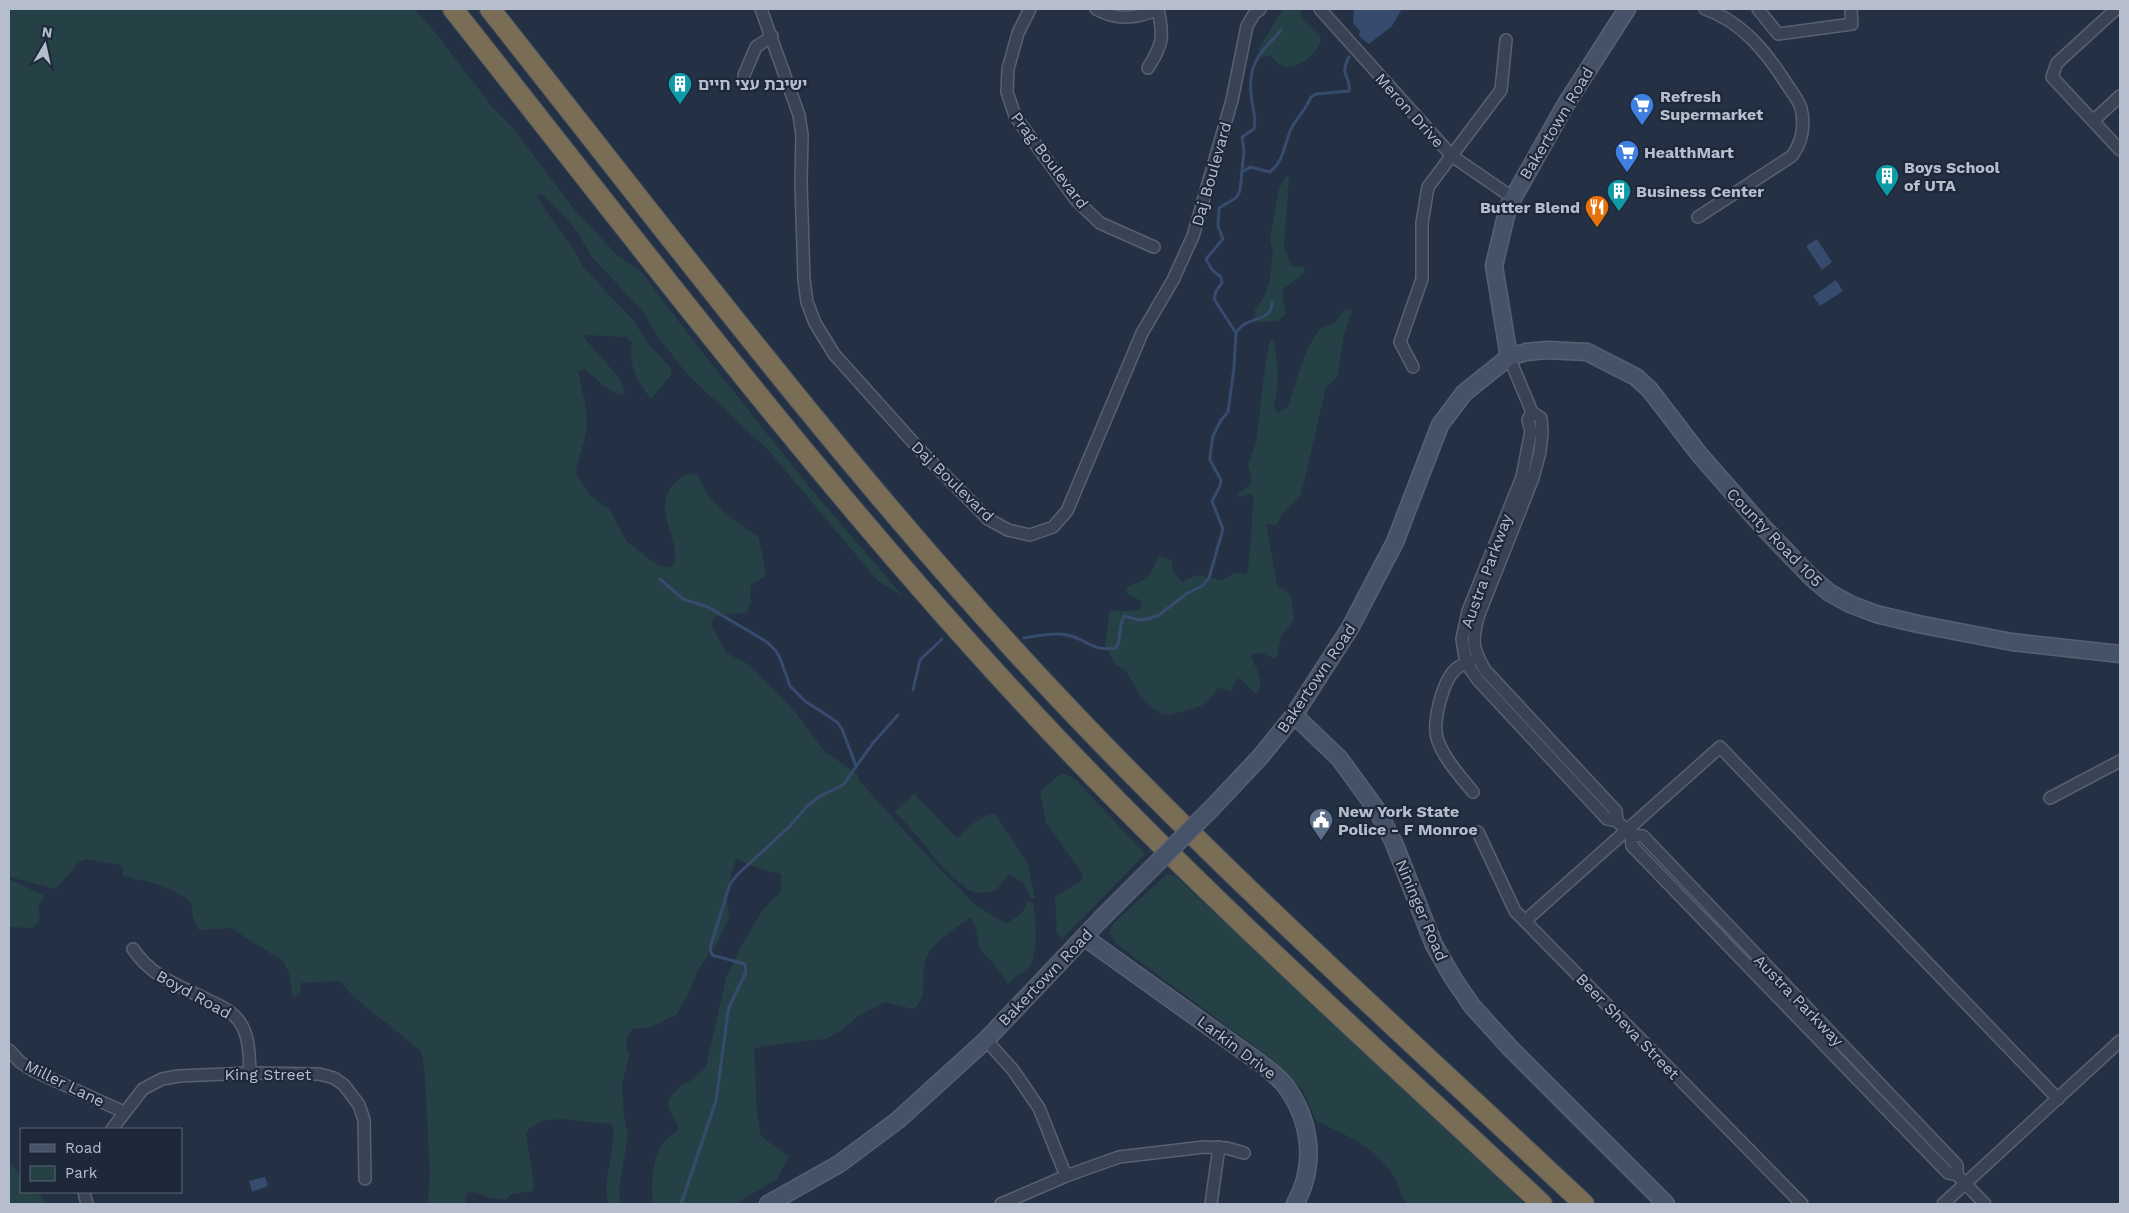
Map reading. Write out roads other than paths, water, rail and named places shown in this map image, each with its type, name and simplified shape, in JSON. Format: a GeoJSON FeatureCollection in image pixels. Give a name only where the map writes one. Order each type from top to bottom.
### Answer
{"type":"FeatureCollection","features":[{"type":"Feature","properties":{"kind":"highway"},"geometry":{"type":"LineString","coordinates":[[453,9],[807,456],[889,553],[993,670],[1161,845],[1542,1204]]}},
{"type":"Feature","properties":{"kind":"highway"},"geometry":{"type":"LineString","coordinates":[[490,9],[858,472],[1027,664],[1132,775],[1197,840],[1584,1204]]}},
{"type":"Feature","properties":{"kind":"main road","name":"Bakertown Road"},"geometry":{"type":"LineString","coordinates":[[768,1204],[839,1164],[898,1120],[986,1040],[1084,937],[1213,808],[1261,756],[1294,715],[1350,628],[1383,568],[1406,516],[1440,425],[1464,393],[1509,357],[1494,266],[1502,227],[1513,198],[1566,104],[1627,9]]}},
{"type":"Feature","properties":{"kind":"main road","name":"County Road 105"},"geometry":{"type":"LineString","coordinates":[[1509,357],[1548,350],[1587,352],[1636,377],[1650,390],[1703,459],[1762,526],[1812,578],[1830,593],[1850,604],[1876,614],[1901,620],[2012,642],[2120,654]]}},
{"type":"Feature","properties":{"kind":"main road","name":"Nininger Road"},"geometry":{"type":"LineString","coordinates":[[1294,715],[1339,758],[1377,810],[1394,843],[1434,945],[1452,978],[1472,1006],[1507,1045],[1666,1204]]}},
{"type":"Feature","properties":{"kind":"main road","name":"Larkin Drive"},"geometry":{"type":"LineString","coordinates":[[1084,937],[1260,1063],[1282,1082],[1295,1100],[1303,1116],[1308,1137],[1309,1161],[1303,1188],[1295,1204]]}},
{"type":"Feature","properties":{"kind":"street","name":"Daj Boulevard"},"geometry":{"type":"LineString","coordinates":[[761,9],[799,115],[802,135],[801,183],[804,280],[807,302],[816,323],[834,354],[958,491],[988,519],[1008,530],[1030,535],[1053,527],[1067,511],[1142,333],[1173,280],[1193,236],[1232,100],[1247,26],[1254,14],[1260,9]]}},
{"type":"Feature","properties":{"kind":"street","name":"Prag Boulevard"},"geometry":{"type":"LineString","coordinates":[[1030,9],[1018,34],[1008,69],[1007,92],[1015,116],[1076,200],[1100,223],[1154,247]]}},
{"type":"Feature","properties":{"kind":"street"},"geometry":{"type":"LineString","coordinates":[[1096,9],[1119,18],[1147,14],[1158,9],[1162,41],[1148,68]]}},
{"type":"Feature","properties":{"kind":"street","name":"Meron Drive"},"geometry":{"type":"LineString","coordinates":[[1320,9],[1452,156],[1513,198]]}},
{"type":"Feature","properties":{"kind":"street"},"geometry":{"type":"LineString","coordinates":[[1698,217],[1792,156],[1798,148],[1802,135],[1801,106],[1776,67],[1745,31],[1722,16],[1705,9]]}},
{"type":"Feature","properties":{"kind":"street"},"geometry":{"type":"LineString","coordinates":[[1758,9],[1778,34],[1852,24],[1851,9]]}},
{"type":"Feature","properties":{"kind":"street"},"geometry":{"type":"LineString","coordinates":[[2116,9],[2054,68],[2052,76],[2120,150]]}},
{"type":"Feature","properties":{"kind":"street"},"geometry":{"type":"LineString","coordinates":[[744,75],[756,47],[772,36]]}},
{"type":"Feature","properties":{"kind":"street"},"geometry":{"type":"LineString","coordinates":[[1413,367],[1400,342],[1422,279],[1422,224],[1428,187],[1501,90],[1506,40]]}},
{"type":"Feature","properties":{"kind":"street"},"geometry":{"type":"LineString","coordinates":[[2093,121],[2120,96]]}},
{"type":"Feature","properties":{"kind":"street","name":"Austra Parkway"},"geometry":{"type":"LineString","coordinates":[[1509,357],[1532,412],[1541,418],[1540,452],[1533,478],[1478,617],[1473,637],[1473,649],[1485,670],[1616,811],[1617,821]]}},
{"type":"Feature","properties":{"kind":"street","name":"Austra Parkway"},"geometry":{"type":"LineString","coordinates":[[1532,412],[1528,420],[1531,431],[1522,477],[1464,624],[1462,639],[1466,663],[1478,680],[1607,819],[1617,821],[1629,833],[1643,836],[1957,1165],[1957,1175],[1985,1204]]}},
{"type":"Feature","properties":{"kind":"street"},"geometry":{"type":"LineString","coordinates":[[1474,792],[1457,774],[1437,740],[1435,718],[1441,695],[1456,669],[1477,658]]}},
{"type":"Feature","properties":{"kind":"street"},"geometry":{"type":"LineString","coordinates":[[1525,921],[1629,833],[1720,747],[2058,1099]]}},
{"type":"Feature","properties":{"kind":"street"},"geometry":{"type":"LineString","coordinates":[[2050,798],[2120,761]]}},
{"type":"Feature","properties":{"kind":"street","name":"Beer Sheva Street"},"geometry":{"type":"LineString","coordinates":[[1478,832],[1515,911],[1802,1204]]}},
{"type":"Feature","properties":{"kind":"street","name":"Boyd Road"},"geometry":{"type":"LineString","coordinates":[[133,949],[146,966],[157,974],[235,1016],[247,1038],[250,1073]]}},
{"type":"Feature","properties":{"kind":"street"},"geometry":{"type":"LineString","coordinates":[[986,1040],[1013,1070],[1039,1108],[1066,1176]]}},
{"type":"Feature","properties":{"kind":"street"},"geometry":{"type":"LineString","coordinates":[[1943,1204],[2120,1041]]}},
{"type":"Feature","properties":{"kind":"street","name":"Miller Lane"},"geometry":{"type":"LineString","coordinates":[[9,1050],[28,1068],[124,1112]]}},
{"type":"Feature","properties":{"kind":"street","name":"King Street"},"geometry":{"type":"LineString","coordinates":[[113,1128],[143,1089],[162,1079],[179,1076],[250,1073],[312,1073],[334,1078],[344,1085],[355,1097],[364,1120],[365,1179]]}},
{"type":"Feature","properties":{"kind":"street"},"geometry":{"type":"LineString","coordinates":[[1001,1204],[1119,1156],[1204,1147],[1219,1147],[1244,1152]]}},
{"type":"Feature","properties":{"kind":"street"},"geometry":{"type":"LineString","coordinates":[[1212,1204],[1219,1147]]}},
{"type":"Feature","properties":{"kind":"water"},"geometry":{"type":"Polygon","coordinates":[[[1354,9],[1402,9],[1392,26],[1369,44],[1359,36],[1360,31],[1353,23],[1354,9]]]}},
{"type":"Feature","properties":{"kind":"water"},"geometry":{"type":"Polygon","coordinates":[[[1817,239],[1832,262],[1822,270],[1806,246],[1817,239]]]}},
{"type":"Feature","properties":{"kind":"water"},"geometry":{"type":"Polygon","coordinates":[[[1836,280],[1843,291],[1820,306],[1813,296],[1836,280]]]}},
{"type":"Feature","properties":{"kind":"water"},"geometry":{"type":"Polygon","coordinates":[[[265,1177],[268,1186],[252,1192],[249,1181],[265,1177]]]}},
{"type":"Feature","properties":{"kind":"waterway"},"geometry":{"type":"LineString","coordinates":[[1024,638],[1062,634],[1074,637],[1095,647],[1116,648],[1124,616],[1139,620],[1159,615],[1186,594],[1202,586],[1209,578],[1223,529],[1212,501],[1221,480],[1210,460],[1210,456],[1213,436],[1221,420],[1228,412],[1234,368],[1236,333],[1214,299],[1216,291],[1222,283],[1221,277],[1212,270],[1206,259],[1223,239],[1218,226],[1219,208],[1236,198],[1240,191],[1244,151],[1242,137],[1254,129],[1255,125],[1251,94],[1254,65],[1262,51],[1281,30]]}},
{"type":"Feature","properties":{"kind":"waterway"},"geometry":{"type":"LineString","coordinates":[[1241,173],[1250,167],[1270,172],[1275,167],[1279,162],[1292,127],[1311,97],[1316,94],[1349,91],[1349,82],[1345,73],[1349,57]]}},
{"type":"Feature","properties":{"kind":"waterway"},"geometry":{"type":"LineString","coordinates":[[1236,333],[1246,323],[1268,313],[1272,302]]}},
{"type":"Feature","properties":{"kind":"waterway"},"geometry":{"type":"LineString","coordinates":[[660,579],[683,599],[708,607],[767,642],[780,658],[790,686],[805,701],[837,722],[842,729],[856,766]]}},
{"type":"Feature","properties":{"kind":"waterway"},"geometry":{"type":"LineString","coordinates":[[913,690],[920,660],[942,639]]}},
{"type":"Feature","properties":{"kind":"waterway"},"geometry":{"type":"LineString","coordinates":[[681,1204],[716,1101],[729,1007],[746,972],[745,964],[712,955],[710,948],[730,884],[738,874],[790,826],[808,805],[822,795],[843,785],[873,743],[898,715]]}},
{"type":"Feature","properties":{"kind":"place","name":"ישיבת עצי חיים"},"geometry":{"type":"Point","coordinates":[680,105]}},
{"type":"Feature","properties":{"kind":"place","name":"Refresh Supermarket"},"geometry":{"type":"Point","coordinates":[1642,126]}},
{"type":"Feature","properties":{"kind":"place","name":"HealthMart"},"geometry":{"type":"Point","coordinates":[1627,173]}},
{"type":"Feature","properties":{"kind":"place","name":"Boys School of UTA"},"geometry":{"type":"Point","coordinates":[1887,197]}},
{"type":"Feature","properties":{"kind":"place","name":"Business Center"},"geometry":{"type":"Point","coordinates":[1619,212]}},
{"type":"Feature","properties":{"kind":"place","name":"Butter Blend"},"geometry":{"type":"Point","coordinates":[1597,228]}},
{"type":"Feature","properties":{"kind":"place","name":"New York State Police - F Monroe"},"geometry":{"type":"Point","coordinates":[1321,841]}}]}
